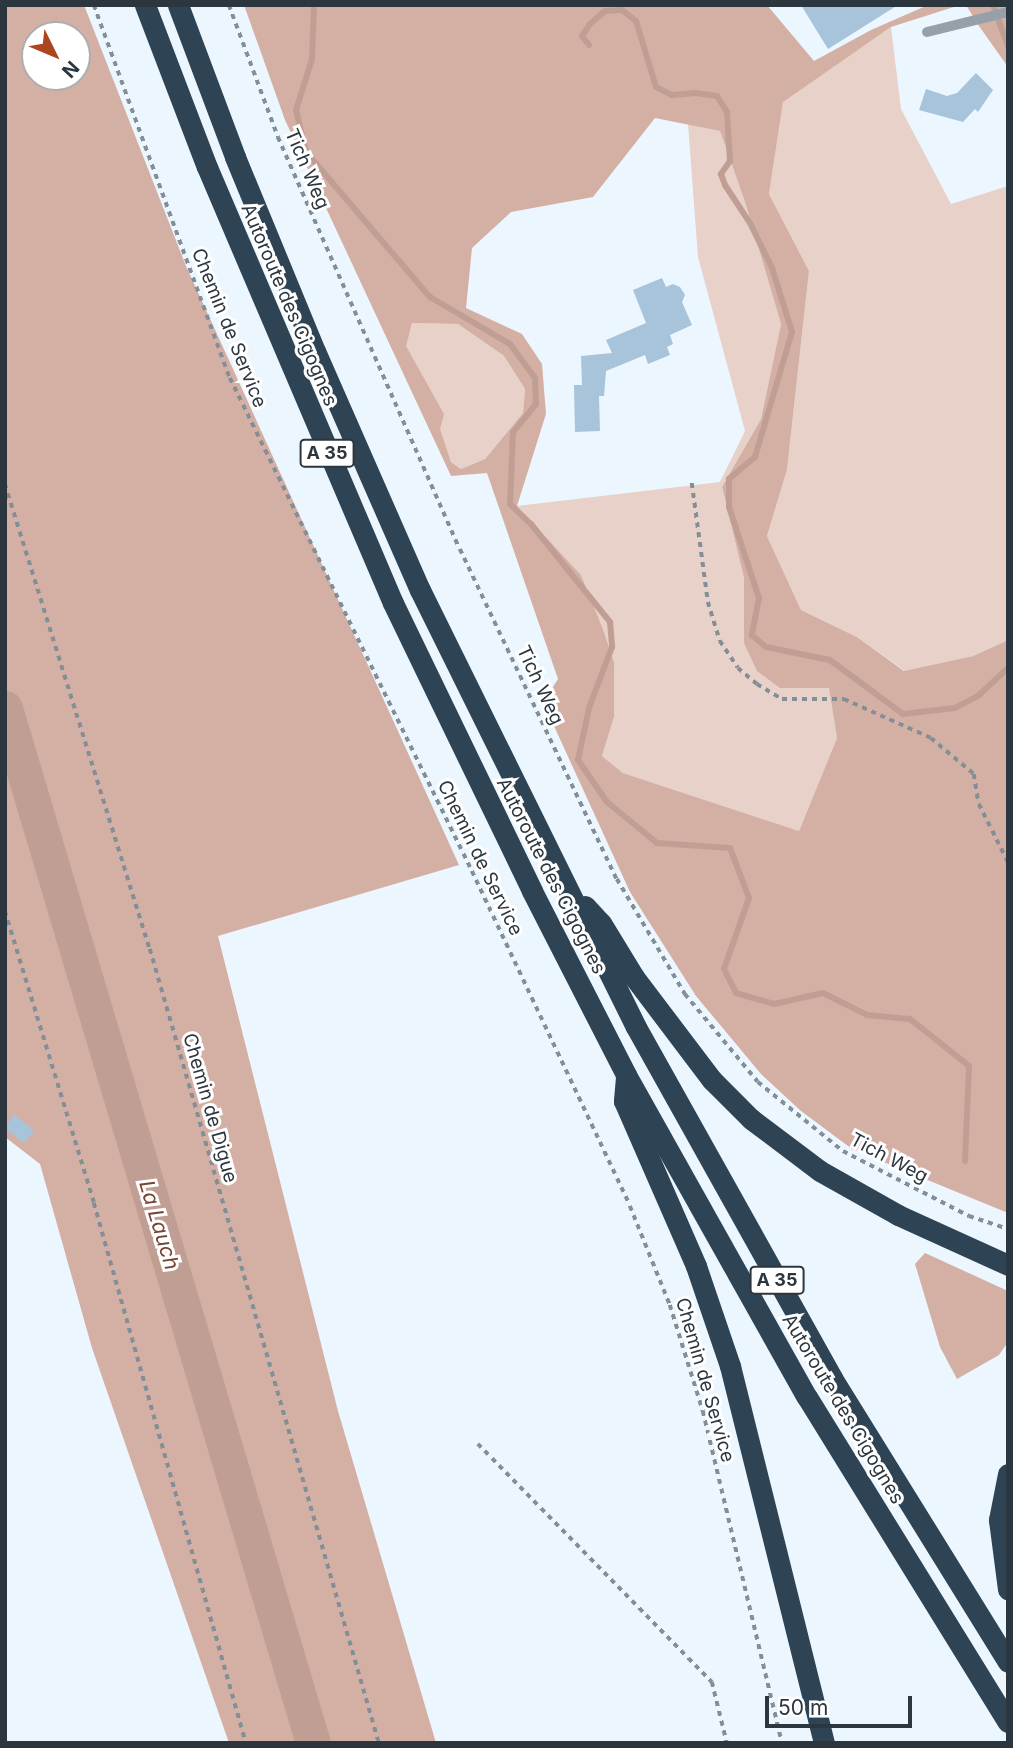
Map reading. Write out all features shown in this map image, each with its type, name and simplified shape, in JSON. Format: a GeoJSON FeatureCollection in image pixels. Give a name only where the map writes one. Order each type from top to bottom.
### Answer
{"type":"FeatureCollection","features":[{"type":"Feature","properties":{"kind":"highway","name":"Autoroute des Cigognes"},"geometry":{"type":"LineString","coordinates":[[145,5],[206,167],[393,603],[532,891],[626,1075],[807,1396],[1008,1722]]}},
{"type":"Feature","properties":{"kind":"highway","name":"Autoroute des Cigognes"},"geometry":{"type":"LineString","coordinates":[[178,5],[235,157],[315,351],[409,565],[636,1027],[832,1378],[1008,1662]]}},
{"type":"Feature","properties":{"kind":"highway"},"geometry":{"type":"LineString","coordinates":[[567,886],[601,923],[634,976],[712,1080],[751,1119],[820,1171],[898,1216],[1008,1265]]}},
{"type":"Feature","properties":{"kind":"highway"},"geometry":{"type":"LineString","coordinates":[[626,1075],[624,1101],[696,1266],[730,1366],[824,1743]]}},
{"type":"Feature","properties":{"kind":"highway"},"geometry":{"type":"LineString","coordinates":[[1008,1474],[999,1520],[1008,1589]]}},
{"type":"Feature","properties":{"kind":"lane"},"geometry":{"type":"LineString","coordinates":[[927,32],[1004,12]]}},
{"type":"Feature","properties":{"kind":"path","name":"Chemin de Service"},"geometry":{"type":"LineString","coordinates":[[94,5],[230,378],[472,871],[630,1206],[670,1305],[703,1411],[782,1743]]}},
{"type":"Feature","properties":{"kind":"path","name":"Tich Weg"},"geometry":{"type":"LineString","coordinates":[[229,5],[278,137],[460,549],[617,879],[685,994],[758,1082],[843,1151],[969,1216],[1008,1229]]}},
{"type":"Feature","properties":{"kind":"path"},"geometry":{"type":"LineString","coordinates":[[692,483],[708,602],[720,641],[738,668],[757,684],[782,699],[844,699],[931,738],[974,774],[979,804],[1008,862]]}},
{"type":"Feature","properties":{"kind":"path","name":"Chemin de Digue"},"geometry":{"type":"LineString","coordinates":[[5,484],[150,949],[379,1743]]}},
{"type":"Feature","properties":{"kind":"path"},"geometry":{"type":"LineString","coordinates":[[5,911],[94,1203],[246,1743]]}},
{"type":"Feature","properties":{"kind":"path"},"geometry":{"type":"LineString","coordinates":[[478,1444],[712,1682],[727,1743]]}},
{"type":"Feature","properties":{"kind":"shaded area"},"geometry":{"type":"Polygon","coordinates":[[[5,5],[84,5],[90,21],[21,21],[21,91],[91,91],[91,23],[186,266],[459,865],[218,936],[338,1411],[436,1743],[229,1743],[92,1348],[40,1164],[5,1137],[5,5]]]}},
{"type":"Feature","properties":{"kind":"shaded area"},"geometry":{"type":"Polygon","coordinates":[[[244,5],[767,5],[814,61],[871,30],[928,5],[960,5],[891,27],[783,102],[769,194],[809,271],[787,470],[767,536],[801,610],[857,637],[904,671],[973,656],[1008,640],[1008,1213],[852,1149],[801,1111],[761,1074],[696,996],[630,892],[543,702],[558,679],[487,473],[451,476],[285,120],[244,5]],[[655,118],[593,197],[511,212],[472,248],[466,308],[522,334],[542,364],[546,414],[517,506],[581,575],[603,629],[614,662],[614,717],[602,756],[623,773],[799,831],[837,738],[829,688],[780,688],[757,671],[744,643],[744,578],[722,487],[761,419],[781,324],[745,202],[720,131],[655,118]],[[412,323],[406,346],[444,414],[440,429],[451,462],[461,469],[485,459],[523,413],[525,389],[504,356],[458,324],[412,323]]]}},
{"type":"Feature","properties":{"kind":"shaded area"},"geometry":{"type":"Polygon","coordinates":[[[966,5],[1008,5],[1008,67],[979,26],[966,5]]]}},
{"type":"Feature","properties":{"kind":"shaded area"},"geometry":{"type":"Polygon","coordinates":[[[891,27],[901,109],[951,204],[1008,186],[1008,640],[973,656],[905,671],[857,637],[801,610],[767,536],[787,470],[809,271],[769,194],[783,101],[891,27]]]}},
{"type":"Feature","properties":{"kind":"shaded area"},"geometry":{"type":"Polygon","coordinates":[[[688,124],[720,131],[745,202],[781,324],[761,419],[722,487],[744,578],[744,643],[780,688],[829,687],[837,738],[799,831],[623,773],[602,756],[614,717],[614,662],[603,629],[581,575],[517,506],[720,482],[745,431],[698,257],[688,124]]]}},
{"type":"Feature","properties":{"kind":"shaded area"},"geometry":{"type":"Polygon","coordinates":[[[412,323],[458,324],[504,356],[525,389],[523,413],[485,459],[461,469],[451,462],[405,346],[412,323]]]}},
{"type":"Feature","properties":{"kind":"shaded area"},"geometry":{"type":"Polygon","coordinates":[[[925,1253],[1008,1291],[1008,1342],[999,1355],[957,1379],[940,1347],[915,1264],[925,1253]]]}},
{"type":"Feature","properties":{"kind":"building"},"geometry":{"type":"Polygon","coordinates":[[[801,5],[898,5],[828,49],[801,5]]]}},
{"type":"Feature","properties":{"kind":"building"},"geometry":{"type":"Polygon","coordinates":[[[976,73],[993,90],[978,112],[975,109],[963,122],[919,110],[926,89],[947,96],[957,93],[976,73]]]}},
{"type":"Feature","properties":{"kind":"building"},"geometry":{"type":"Polygon","coordinates":[[[662,278],[666,287],[673,284],[680,287],[685,295],[682,302],[692,325],[670,335],[673,344],[667,347],[670,355],[648,364],[645,355],[606,371],[604,396],[599,396],[600,431],[575,432],[574,385],[582,385],[581,356],[612,353],[606,340],[646,323],[633,290],[662,278]]]}},
{"type":"Feature","properties":{"kind":"building"},"geometry":{"type":"Polygon","coordinates":[[[14,1114],[34,1131],[24,1143],[5,1128],[14,1114]]]}},
{"type":"Feature","properties":{"kind":"waterway"},"geometry":{"type":"LineString","coordinates":[[314,5],[312,59],[296,110],[306,152],[430,297],[510,344],[535,378],[536,404],[513,432],[510,504],[531,524],[610,622],[612,647],[589,708],[578,760],[607,802],[657,843],[730,848],[749,898],[724,969],[736,993],[774,1004],[823,993],[867,1015],[910,1019],[969,1066],[965,1161]]}},
{"type":"Feature","properties":{"kind":"waterway"},"geometry":{"type":"LineString","coordinates":[[993,5],[1008,46]]}},
{"type":"Feature","properties":{"kind":"waterway"},"geometry":{"type":"LineString","coordinates":[[589,45],[582,36],[590,24],[605,11],[622,10],[636,21],[656,87],[672,95],[696,93],[717,96],[727,112],[730,161],[721,174],[725,185],[750,223],[772,268],[792,332],[755,457],[729,479],[729,507],[759,598],[752,635],[766,647],[830,660],[903,714],[955,708],[979,695],[1008,668]]}},
{"type":"Feature","properties":{"kind":"waterway","name":"La Lauch"},"geometry":{"type":"LineString","coordinates":[[5,708],[313,1743]]}}]}
